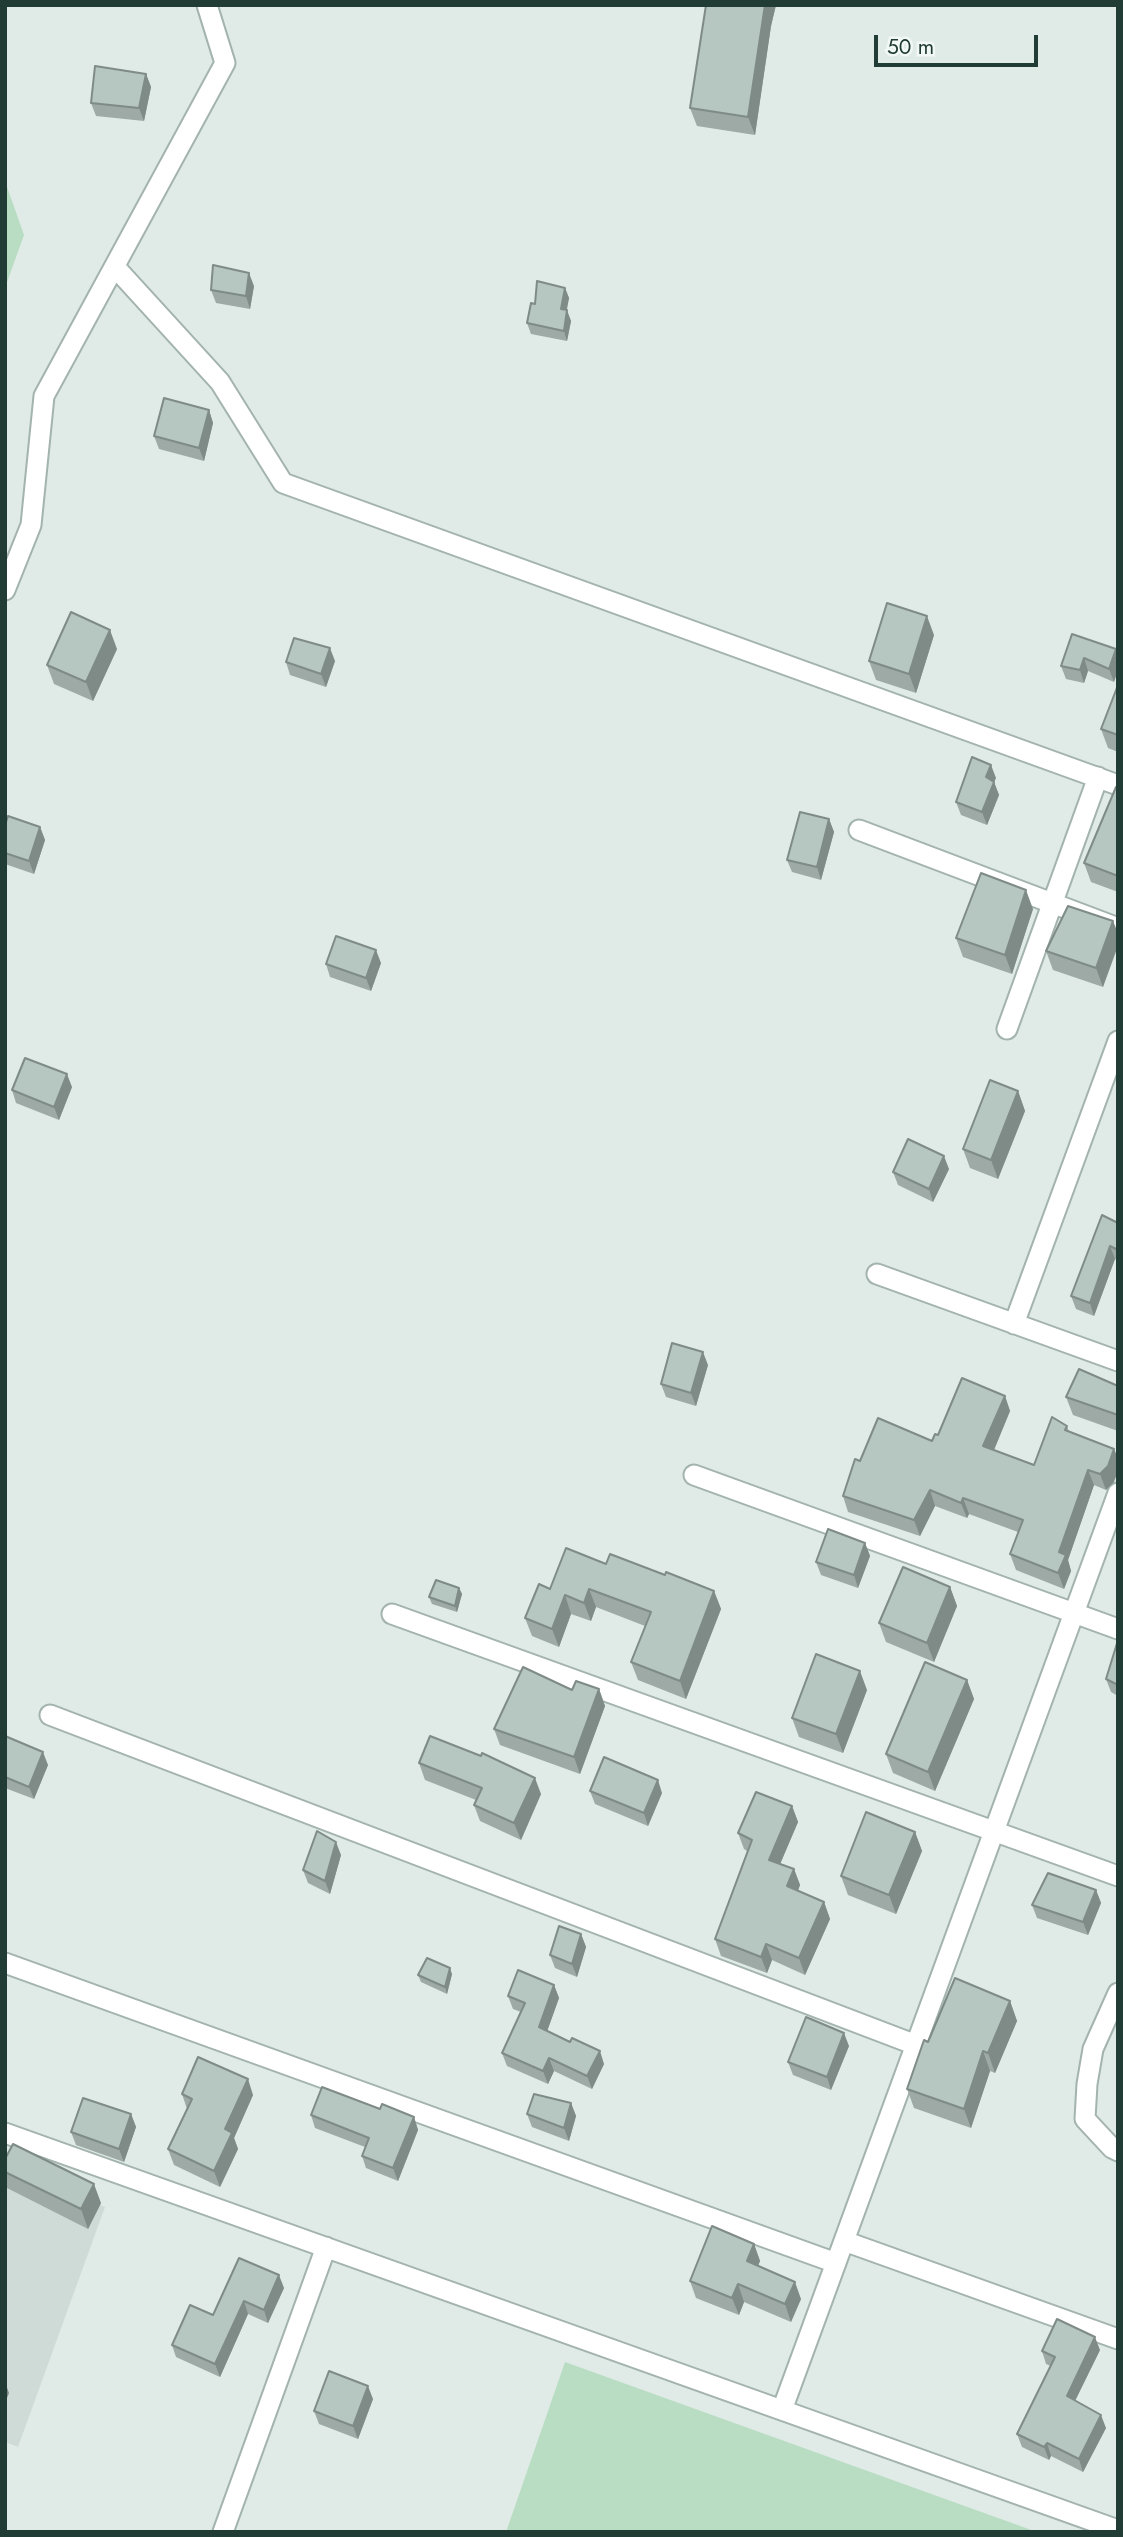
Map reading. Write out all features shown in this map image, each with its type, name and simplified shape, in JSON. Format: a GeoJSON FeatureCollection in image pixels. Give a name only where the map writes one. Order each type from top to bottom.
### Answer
{"type":"FeatureCollection","features":[{"type":"Feature","properties":{"kind":"street"},"geometry":{"type":"LineString","coordinates":[[5,590],[31,525],[44,397],[225,63],[207,5]]}},
{"type":"Feature","properties":{"kind":"street"},"geometry":{"type":"LineString","coordinates":[[115,267],[220,382],[283,483],[1118,785]]}},
{"type":"Feature","properties":{"kind":"street"},"geometry":{"type":"LineString","coordinates":[[1007,1029],[1098,777]]}},
{"type":"Feature","properties":{"kind":"street"},"geometry":{"type":"LineString","coordinates":[[859,830],[1118,928]]}},
{"type":"Feature","properties":{"kind":"street"},"geometry":{"type":"LineString","coordinates":[[1014,1324],[1118,1041]]}},
{"type":"Feature","properties":{"kind":"street"},"geometry":{"type":"LineString","coordinates":[[877,1274],[1118,1361]]}},
{"type":"Feature","properties":{"kind":"street"},"geometry":{"type":"LineString","coordinates":[[694,1475],[1118,1629]]}},
{"type":"Feature","properties":{"kind":"street"},"geometry":{"type":"LineString","coordinates":[[782,2410],[1118,1493]]}},
{"type":"Feature","properties":{"kind":"street"},"geometry":{"type":"LineString","coordinates":[[392,1614],[1118,1876]]}},
{"type":"Feature","properties":{"kind":"street"},"geometry":{"type":"LineString","coordinates":[[50,1715],[916,2045]]}},
{"type":"Feature","properties":{"kind":"street"},"geometry":{"type":"LineString","coordinates":[[5,1963],[836,2263]]}},
{"type":"Feature","properties":{"kind":"street"},"geometry":{"type":"LineString","coordinates":[[1118,1993],[1093,2049],[1085,2119],[1118,2151]]}},
{"type":"Feature","properties":{"kind":"street"},"geometry":{"type":"LineString","coordinates":[[5,2133],[1118,2530]]}},
{"type":"Feature","properties":{"kind":"street"},"geometry":{"type":"LineString","coordinates":[[844,2241],[1118,2339]]}},
{"type":"Feature","properties":{"kind":"street"},"geometry":{"type":"LineString","coordinates":[[223,2532],[326,2247]]}},
{"type":"Feature","properties":{"kind":"shaded area"},"geometry":{"type":"Polygon","coordinates":[[[5,2168],[105,2207],[18,2447],[5,2442],[5,2168]]]}},
{"type":"Feature","properties":{"kind":"green space"},"geometry":{"type":"Polygon","coordinates":[[[5,181],[24,235],[5,288],[5,181]]]}},
{"type":"Feature","properties":{"kind":"green space"},"geometry":{"type":"Polygon","coordinates":[[[565,2362],[1037,2532],[506,2532],[565,2362]]]}},
{"type":"Feature","properties":{"kind":"building"},"geometry":{"type":"Polygon","coordinates":[[[706,5],[765,5],[748,117],[690,108],[706,5]]]}},
{"type":"Feature","properties":{"kind":"building"},"geometry":{"type":"Polygon","coordinates":[[[95,66],[146,74],[139,108],[91,103],[95,66]]]}},
{"type":"Feature","properties":{"kind":"building"},"geometry":{"type":"Polygon","coordinates":[[[213,265],[249,273],[246,296],[211,290],[213,265]]]}},
{"type":"Feature","properties":{"kind":"building"},"geometry":{"type":"Polygon","coordinates":[[[537,281],[565,288],[561,309],[567,310],[564,331],[527,323],[531,303],[535,304],[537,281]]]}},
{"type":"Feature","properties":{"kind":"building"},"geometry":{"type":"Polygon","coordinates":[[[164,398],[209,410],[199,448],[154,436],[164,398]]]}},
{"type":"Feature","properties":{"kind":"building"},"geometry":{"type":"Polygon","coordinates":[[[887,603],[927,616],[909,674],[869,661],[887,603]]]}},
{"type":"Feature","properties":{"kind":"building"},"geometry":{"type":"Polygon","coordinates":[[[71,612],[110,630],[86,682],[47,665],[71,612]]]}},
{"type":"Feature","properties":{"kind":"building"},"geometry":{"type":"Polygon","coordinates":[[[1072,634],[1116,649],[1109,669],[1084,658],[1080,670],[1061,666],[1072,634]]]}},
{"type":"Feature","properties":{"kind":"building"},"geometry":{"type":"Polygon","coordinates":[[[294,638],[330,648],[321,674],[286,662],[294,638]]]}},
{"type":"Feature","properties":{"kind":"building"},"geometry":{"type":"Polygon","coordinates":[[[1118,685],[1118,735],[1101,729],[1118,685]]]}},
{"type":"Feature","properties":{"kind":"building"},"geometry":{"type":"Polygon","coordinates":[[[972,757],[991,765],[986,777],[994,782],[982,812],[956,802],[972,757]]]}},
{"type":"Feature","properties":{"kind":"building"},"geometry":{"type":"Polygon","coordinates":[[[1116,787],[1118,788],[1118,876],[1084,863],[1116,787]]]}},
{"type":"Feature","properties":{"kind":"building"},"geometry":{"type":"Polygon","coordinates":[[[800,812],[829,819],[817,867],[787,860],[800,812]]]}},
{"type":"Feature","properties":{"kind":"building"},"geometry":{"type":"Polygon","coordinates":[[[8,816],[40,827],[29,861],[5,853],[5,825],[8,816]]]}},
{"type":"Feature","properties":{"kind":"building"},"geometry":{"type":"Polygon","coordinates":[[[981,873],[1026,890],[1005,955],[956,938],[981,873]]]}},
{"type":"Feature","properties":{"kind":"building"},"geometry":{"type":"Polygon","coordinates":[[[1068,906],[1113,921],[1096,968],[1046,951],[1068,906]]]}},
{"type":"Feature","properties":{"kind":"building"},"geometry":{"type":"Polygon","coordinates":[[[336,936],[376,950],[366,978],[326,964],[336,936]]]}},
{"type":"Feature","properties":{"kind":"building"},"geometry":{"type":"Polygon","coordinates":[[[25,1058],[67,1074],[54,1107],[12,1090],[25,1058]]]}},
{"type":"Feature","properties":{"kind":"building"},"geometry":{"type":"Polygon","coordinates":[[[990,1080],[1018,1091],[991,1160],[963,1149],[990,1080]]]}},
{"type":"Feature","properties":{"kind":"building"},"geometry":{"type":"Polygon","coordinates":[[[908,1139],[944,1156],[929,1189],[893,1172],[908,1139]]]}},
{"type":"Feature","properties":{"kind":"building"},"geometry":{"type":"Polygon","coordinates":[[[1102,1215],[1118,1223],[1118,1250],[1110,1246],[1090,1303],[1071,1296],[1102,1215]]]}},
{"type":"Feature","properties":{"kind":"building"},"geometry":{"type":"Polygon","coordinates":[[[672,1343],[703,1352],[691,1393],[661,1384],[672,1343]]]}},
{"type":"Feature","properties":{"kind":"building"},"geometry":{"type":"Polygon","coordinates":[[[1079,1369],[1118,1386],[1118,1415],[1066,1397],[1079,1369]]]}},
{"type":"Feature","properties":{"kind":"building"},"geometry":{"type":"Polygon","coordinates":[[[962,1378],[1005,1396],[983,1446],[1034,1465],[1052,1417],[1067,1426],[1065,1430],[1114,1449],[1108,1466],[1100,1474],[1088,1470],[1059,1552],[1066,1555],[1058,1573],[1010,1554],[1023,1520],[963,1498],[961,1503],[930,1490],[914,1520],[843,1496],[855,1459],[860,1461],[878,1418],[932,1441],[935,1434],[938,1435],[962,1378]]]}},
{"type":"Feature","properties":{"kind":"building"},"geometry":{"type":"Polygon","coordinates":[[[828,1529],[865,1543],[854,1575],[816,1562],[828,1529]]]}},
{"type":"Feature","properties":{"kind":"building"},"geometry":{"type":"Polygon","coordinates":[[[566,1548],[606,1564],[610,1554],[714,1591],[680,1681],[631,1662],[651,1612],[589,1589],[584,1603],[565,1595],[552,1629],[525,1618],[539,1584],[550,1589],[566,1548]]]}},
{"type":"Feature","properties":{"kind":"building"},"geometry":{"type":"Polygon","coordinates":[[[903,1567],[950,1587],[927,1643],[879,1623],[903,1567]]]}},
{"type":"Feature","properties":{"kind":"building"},"geometry":{"type":"Polygon","coordinates":[[[436,1580],[459,1588],[455,1606],[429,1597],[436,1580]]]}},
{"type":"Feature","properties":{"kind":"building"},"geometry":{"type":"Polygon","coordinates":[[[1118,1640],[1118,1685],[1106,1679],[1118,1640]]]}},
{"type":"Feature","properties":{"kind":"building"},"geometry":{"type":"Polygon","coordinates":[[[816,1654],[860,1671],[836,1734],[792,1718],[816,1654]]]}},
{"type":"Feature","properties":{"kind":"building"},"geometry":{"type":"Polygon","coordinates":[[[925,1662],[967,1680],[928,1772],[886,1754],[925,1662]]]}},
{"type":"Feature","properties":{"kind":"building"},"geometry":{"type":"Polygon","coordinates":[[[523,1667],[572,1690],[576,1681],[599,1689],[574,1757],[494,1729],[523,1667]]]}},
{"type":"Feature","properties":{"kind":"building"},"geometry":{"type":"Polygon","coordinates":[[[5,1736],[43,1752],[29,1787],[5,1777],[5,1736]]]}},
{"type":"Feature","properties":{"kind":"building"},"geometry":{"type":"Polygon","coordinates":[[[430,1736],[481,1756],[482,1753],[535,1778],[514,1823],[474,1805],[482,1788],[419,1763],[430,1736]]]}},
{"type":"Feature","properties":{"kind":"building"},"geometry":{"type":"Polygon","coordinates":[[[604,1757],[658,1780],[644,1813],[590,1791],[604,1757]]]}},
{"type":"Feature","properties":{"kind":"building"},"geometry":{"type":"Polygon","coordinates":[[[756,1792],[792,1806],[769,1860],[794,1869],[787,1886],[824,1902],[799,1958],[766,1944],[761,1957],[715,1939],[752,1840],[738,1833],[756,1792]]]}},
{"type":"Feature","properties":{"kind":"building"},"geometry":{"type":"Polygon","coordinates":[[[866,1812],[915,1832],[889,1895],[841,1876],[866,1812]]]}},
{"type":"Feature","properties":{"kind":"building"},"geometry":{"type":"Polygon","coordinates":[[[317,1831],[336,1842],[325,1881],[303,1870],[317,1831]]]}},
{"type":"Feature","properties":{"kind":"building"},"geometry":{"type":"Polygon","coordinates":[[[1048,1873],[1096,1890],[1083,1922],[1032,1905],[1048,1873]]]}},
{"type":"Feature","properties":{"kind":"building"},"geometry":{"type":"Polygon","coordinates":[[[559,1926],[581,1934],[572,1964],[550,1955],[559,1926]]]}},
{"type":"Feature","properties":{"kind":"building"},"geometry":{"type":"Polygon","coordinates":[[[427,1958],[450,1968],[445,1987],[418,1975],[427,1958]]]}},
{"type":"Feature","properties":{"kind":"building"},"geometry":{"type":"Polygon","coordinates":[[[518,1970],[554,1985],[539,2027],[570,2042],[572,2038],[600,2051],[587,2076],[549,2058],[543,2071],[502,2053],[525,2003],[508,1996],[518,1970]]]}},
{"type":"Feature","properties":{"kind":"building"},"geometry":{"type":"Polygon","coordinates":[[[955,1978],[1010,2001],[988,2053],[983,2051],[964,2109],[907,2089],[924,2040],[928,2042],[955,1978]]]}},
{"type":"Feature","properties":{"kind":"building"},"geometry":{"type":"Polygon","coordinates":[[[806,2017],[844,2033],[827,2077],[788,2062],[806,2017]]]}},
{"type":"Feature","properties":{"kind":"building"},"geometry":{"type":"Polygon","coordinates":[[[198,2057],[248,2079],[225,2129],[232,2133],[214,2171],[168,2149],[192,2099],[182,2094],[198,2057]]]}},
{"type":"Feature","properties":{"kind":"building"},"geometry":{"type":"Polygon","coordinates":[[[322,2087],[380,2109],[382,2104],[414,2117],[393,2168],[362,2156],[369,2138],[311,2115],[322,2087]]]}},
{"type":"Feature","properties":{"kind":"building"},"geometry":{"type":"Polygon","coordinates":[[[534,2094],[571,2103],[564,2128],[527,2114],[534,2094]]]}},
{"type":"Feature","properties":{"kind":"building"},"geometry":{"type":"Polygon","coordinates":[[[83,2098],[131,2114],[119,2149],[71,2132],[83,2098]]]}},
{"type":"Feature","properties":{"kind":"building"},"geometry":{"type":"Polygon","coordinates":[[[13,2144],[94,2184],[81,2209],[5,2172],[5,2159],[13,2144]]]}},
{"type":"Feature","properties":{"kind":"building"},"geometry":{"type":"Polygon","coordinates":[[[712,2226],[754,2244],[747,2261],[795,2282],[785,2304],[738,2284],[732,2298],[690,2281],[712,2226]]]}},
{"type":"Feature","properties":{"kind":"building"},"geometry":{"type":"Polygon","coordinates":[[[239,2258],[279,2275],[264,2310],[244,2301],[215,2364],[172,2345],[190,2305],[213,2315],[239,2258]]]}},
{"type":"Feature","properties":{"kind":"building"},"geometry":{"type":"Polygon","coordinates":[[[1057,2319],[1095,2337],[1067,2396],[1101,2415],[1079,2459],[1047,2443],[1044,2447],[1017,2434],[1055,2357],[1042,2351],[1057,2319]]]}},
{"type":"Feature","properties":{"kind":"building"},"geometry":{"type":"Polygon","coordinates":[[[329,2371],[368,2386],[353,2426],[314,2411],[329,2371]]]}}]}
